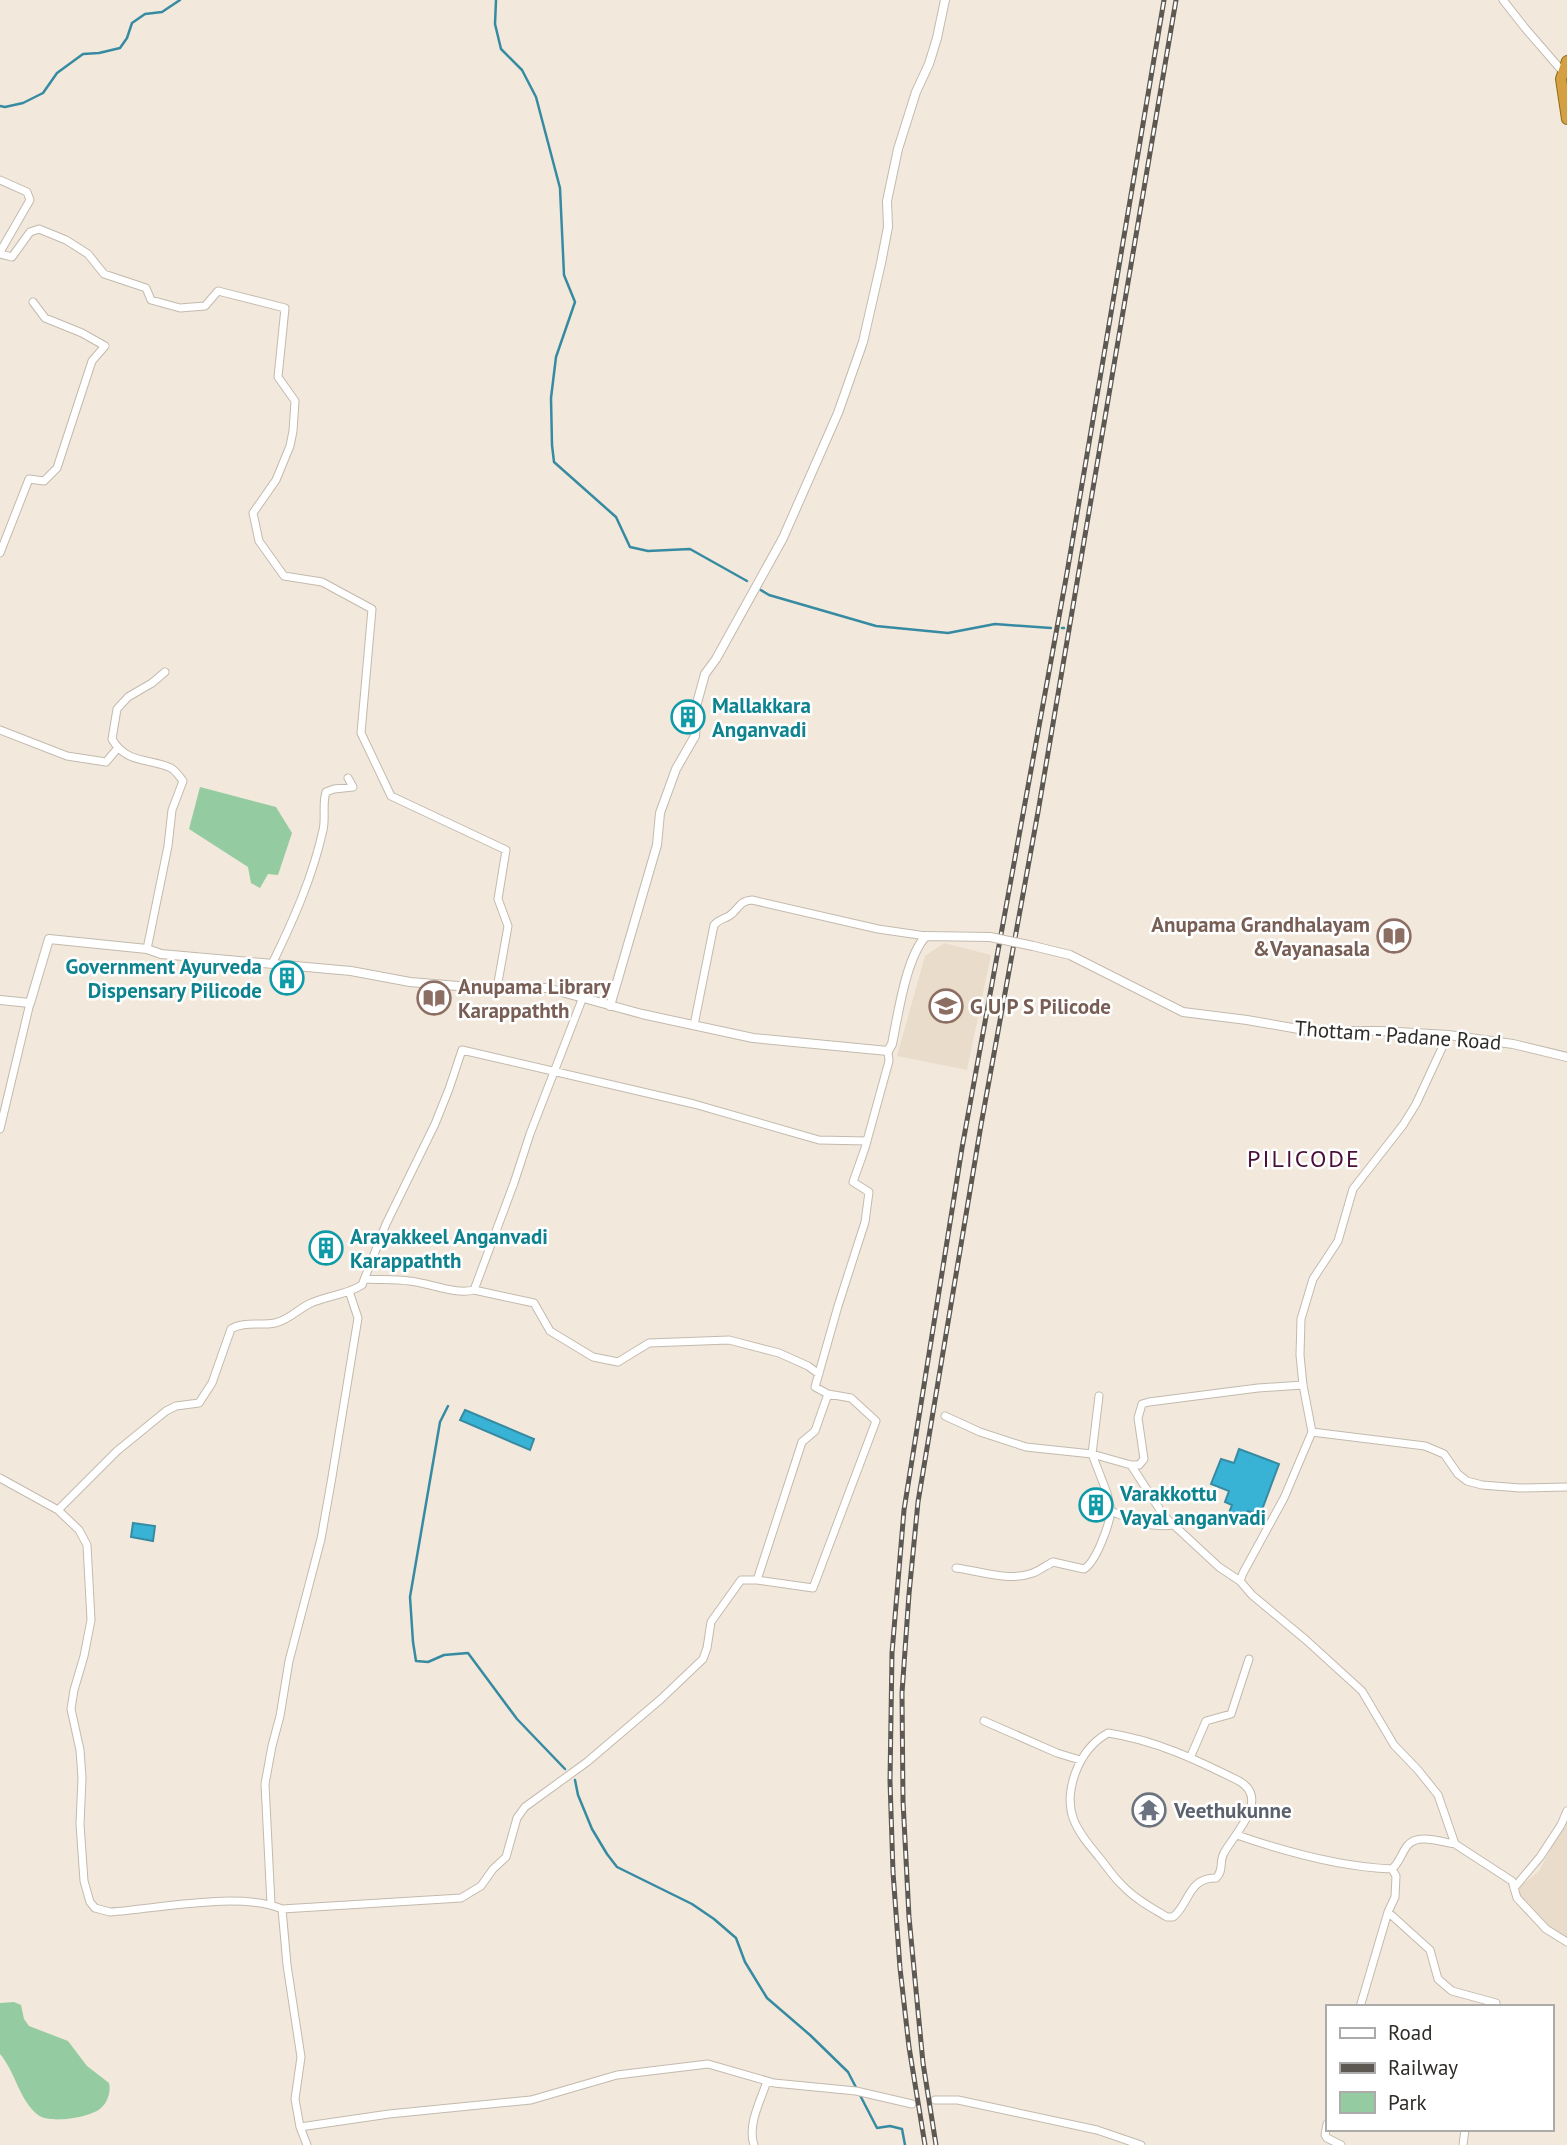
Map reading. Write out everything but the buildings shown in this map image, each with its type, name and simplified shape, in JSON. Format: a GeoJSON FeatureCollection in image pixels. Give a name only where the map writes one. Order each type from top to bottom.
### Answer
{"type":"FeatureCollection","features":[{"type":"Feature","properties":{"kind":"highway"},"geometry":{"type":"LineString","coordinates":[[1565,66],[1561,79],[1567,119]]}},
{"type":"Feature","properties":{"kind":"street"},"geometry":{"type":"LineString","coordinates":[[610,1006],[657,845],[660,813],[676,769],[695,736],[697,702],[705,674],[783,538],[838,413],[863,342],[888,227],[887,201],[898,149],[916,92],[929,64],[945,0]]}},
{"type":"Feature","properties":{"kind":"street"},"geometry":{"type":"LineString","coordinates":[[1503,0],[1525,28],[1565,66]]}},
{"type":"Feature","properties":{"kind":"street"},"geometry":{"type":"LineString","coordinates":[[0,180],[26,192],[30,200],[0,253],[12,257],[30,232],[39,229],[66,240],[88,254],[104,274],[146,288],[151,300],[180,308],[205,306],[218,291],[285,308],[278,377],[295,401],[293,431],[276,481],[253,513],[259,541],[284,576],[322,582],[372,609],[361,733],[391,796],[506,850],[498,899],[508,926],[497,988]]}},
{"type":"Feature","properties":{"kind":"street"},"geometry":{"type":"LineString","coordinates":[[0,553],[30,479],[44,481],[57,468],[92,362],[105,346],[45,318],[33,302]]}},
{"type":"Feature","properties":{"kind":"street"},"geometry":{"type":"LineString","coordinates":[[147,949],[169,846],[172,810],[183,780],[173,769],[139,760],[117,750],[112,739],[117,709],[128,697],[165,672]]}},
{"type":"Feature","properties":{"kind":"street"},"geometry":{"type":"LineString","coordinates":[[0,730],[80,758],[106,762],[117,750]]}},
{"type":"Feature","properties":{"kind":"street"},"geometry":{"type":"LineString","coordinates":[[272,964],[293,920],[311,872],[324,827],[326,792],[353,787],[348,778]]}},
{"type":"Feature","properties":{"kind":"street"},"geometry":{"type":"LineString","coordinates":[[694,1025],[714,925],[718,920],[731,915],[744,900],[878,929],[926,936]]}},
{"type":"Feature","properties":{"kind":"street"},"geometry":{"type":"LineString","coordinates":[[0,1478],[58,1510],[79,1531],[86,1545],[91,1620],[71,1709],[80,1750],[80,1824],[84,1881],[94,1908],[110,1912],[221,1902],[271,1904],[282,1909],[461,1898],[481,1885],[506,1857],[517,1818],[525,1807],[587,1762],[703,1659],[708,1648],[711,1622],[741,1580],[813,1588],[876,1421],[851,1398],[828,1394],[816,1387],[865,1222],[869,1192],[853,1182],[889,1060],[888,1051],[911,964],[926,936]]}},
{"type":"Feature","properties":{"kind":"street","name":"Thottam - Padane Road"},"geometry":{"type":"LineString","coordinates":[[926,936],[990,937],[1070,955],[1183,1012],[1310,1031],[1448,1035],[1513,1044],[1567,1057]]}},
{"type":"Feature","properties":{"kind":"street"},"geometry":{"type":"LineString","coordinates":[[0,1129],[30,1003],[49,939],[147,949],[161,954],[351,971],[410,982],[497,988],[547,988],[610,1006],[753,1038],[888,1051]]}},
{"type":"Feature","properties":{"kind":"street"},"geometry":{"type":"LineString","coordinates":[[474,1290],[583,997]]}},
{"type":"Feature","properties":{"kind":"street"},"geometry":{"type":"LineString","coordinates":[[0,1000],[30,1003]]}},
{"type":"Feature","properties":{"kind":"street"},"geometry":{"type":"LineString","coordinates":[[1240,1581],[1284,1498],[1312,1432],[1300,1355],[1301,1319],[1313,1279],[1338,1241],[1353,1189],[1416,1104],[1448,1035]]}},
{"type":"Feature","properties":{"kind":"street"},"geometry":{"type":"LineString","coordinates":[[58,1510],[117,1451],[166,1411],[176,1406],[198,1403],[212,1383],[231,1329],[237,1325],[276,1323],[321,1299],[362,1285],[386,1224],[450,1089],[462,1050],[694,1104],[819,1140],[867,1141]]}},
{"type":"Feature","properties":{"kind":"street"},"geometry":{"type":"LineString","coordinates":[[365,1279],[406,1280],[452,1290],[474,1290],[534,1303],[550,1331],[593,1357],[618,1362],[649,1343],[729,1340],[779,1353],[819,1374]]}},
{"type":"Feature","properties":{"kind":"street"},"geometry":{"type":"LineString","coordinates":[[271,1904],[265,1784],[289,1661],[319,1549],[332,1478],[358,1318],[349,1291]]}},
{"type":"Feature","properties":{"kind":"street"},"geometry":{"type":"LineString","coordinates":[[944,1416],[980,1432],[1026,1447],[1092,1454],[1139,1465],[1144,1459],[1138,1418],[1142,1404],[1258,1388],[1303,1385]]}},
{"type":"Feature","properties":{"kind":"street"},"geometry":{"type":"LineString","coordinates":[[757,1580],[802,1442],[815,1431],[828,1394]]}},
{"type":"Feature","properties":{"kind":"street"},"geometry":{"type":"LineString","coordinates":[[956,1568],[1005,1577],[1033,1573],[1053,1562],[1084,1569],[1091,1565],[1110,1521],[1111,1511],[1092,1454],[1098,1396]]}},
{"type":"Feature","properties":{"kind":"street"},"geometry":{"type":"LineString","coordinates":[[1312,1432],[1425,1446],[1444,1454],[1458,1474],[1467,1481],[1482,1485],[1520,1488],[1567,1487]]}},
{"type":"Feature","properties":{"kind":"street"},"geometry":{"type":"LineString","coordinates":[[1131,1465],[1164,1516],[1362,1691],[1394,1745],[1418,1769],[1438,1795],[1455,1844]]}},
{"type":"Feature","properties":{"kind":"street"},"geometry":{"type":"LineString","coordinates":[[1111,1511],[1156,1527],[1174,1525]]}},
{"type":"Feature","properties":{"kind":"street"},"geometry":{"type":"LineString","coordinates":[[1190,1758],[1206,1721],[1231,1714],[1250,1659]]}},
{"type":"Feature","properties":{"kind":"street"},"geometry":{"type":"LineString","coordinates":[[984,1721],[1057,1753],[1080,1760]]}},
{"type":"Feature","properties":{"kind":"street"},"geometry":{"type":"LineString","coordinates":[[1108,1733],[1130,1737],[1190,1758],[1246,1785],[1252,1799],[1251,1806],[1244,1824],[1223,1854],[1220,1875],[1198,1883],[1185,1898],[1178,1914],[1167,1917],[1123,1887],[1079,1833],[1072,1816],[1070,1798],[1080,1760],[1108,1733]]}},
{"type":"Feature","properties":{"kind":"street"},"geometry":{"type":"LineString","coordinates":[[1514,1888],[1540,1857],[1567,1811]]}},
{"type":"Feature","properties":{"kind":"street"},"geometry":{"type":"LineString","coordinates":[[1237,1835],[1297,1852],[1367,1867],[1392,1869],[1409,1844],[1419,1839],[1455,1844],[1512,1881],[1517,1898],[1546,1929],[1567,1942]]}},
{"type":"Feature","properties":{"kind":"street"},"geometry":{"type":"LineString","coordinates":[[1361,2005],[1388,1912],[1395,1897],[1396,1877],[1392,1869]]}},
{"type":"Feature","properties":{"kind":"street"},"geometry":{"type":"LineString","coordinates":[[282,1909],[287,1965],[301,2057],[295,2099],[300,2127],[307,2145]]}},
{"type":"Feature","properties":{"kind":"street"},"geometry":{"type":"LineString","coordinates":[[1388,1912],[1430,1950],[1438,1979],[1452,1991],[1496,2005]]}},
{"type":"Feature","properties":{"kind":"street"},"geometry":{"type":"LineString","coordinates":[[300,2127],[389,2114],[531,2100],[617,2075],[708,2064],[767,2081],[860,2092],[912,2104]]}},
{"type":"Feature","properties":{"kind":"street"},"geometry":{"type":"LineString","coordinates":[[754,2145],[753,2124],[767,2081]]}},
{"type":"Feature","properties":{"kind":"street"},"geometry":{"type":"LineString","coordinates":[[935,2100],[958,2099],[1097,2130],[1141,2145]]}},
{"type":"Feature","properties":{"kind":"street"},"geometry":{"type":"LineString","coordinates":[[1326,2130],[1327,2138],[1341,2145]]}},
{"type":"Feature","properties":{"kind":"shaded area","name":"G U P S Pilicode"},"geometry":{"type":"Polygon","coordinates":[[[944,943],[991,955],[967,1070],[897,1056],[925,956],[944,943]]]}},
{"type":"Feature","properties":{"kind":"shaded area"},"geometry":{"type":"Polygon","coordinates":[[[1567,1818],[1567,1940],[1549,1929],[1520,1897],[1518,1888],[1539,1871],[1567,1818]]]}},
{"type":"Feature","properties":{"kind":"green space"},"geometry":{"type":"Polygon","coordinates":[[[200,787],[276,807],[292,833],[278,875],[268,874],[260,888],[251,883],[248,867],[189,829],[200,787]]]}},
{"type":"Feature","properties":{"kind":"green space"},"geometry":{"type":"Polygon","coordinates":[[[14,2002],[21,2005],[24,2019],[29,2026],[68,2041],[87,2066],[109,2083],[110,2089],[105,2103],[96,2112],[70,2119],[43,2118],[26,2102],[0,2054],[0,2003],[14,2002]]]}},
{"type":"Feature","properties":{"kind":"water"},"geometry":{"type":"Polygon","coordinates":[[[465,1410],[534,1439],[530,1450],[460,1420],[465,1410]]]}},
{"type":"Feature","properties":{"kind":"water"},"geometry":{"type":"Polygon","coordinates":[[[1239,1449],[1279,1464],[1260,1515],[1248,1511],[1245,1519],[1229,1513],[1232,1505],[1225,1502],[1229,1491],[1211,1484],[1221,1459],[1234,1463],[1239,1449]]]}},
{"type":"Feature","properties":{"kind":"water"},"geometry":{"type":"Polygon","coordinates":[[[133,1523],[155,1526],[153,1541],[131,1537],[133,1523]]]}},
{"type":"Feature","properties":{"kind":"waterway"},"geometry":{"type":"LineString","coordinates":[[0,106],[23,103],[43,93],[57,73],[83,54],[120,48],[132,23],[145,14],[162,12],[180,0]]}},
{"type":"Feature","properties":{"kind":"waterway"},"geometry":{"type":"LineString","coordinates":[[496,0],[495,24],[501,49],[522,70],[536,97],[560,188],[564,275],[575,302],[556,357],[551,398],[554,462],[616,517],[630,547],[648,551],[690,549],[747,581]]}},
{"type":"Feature","properties":{"kind":"waterway"},"geometry":{"type":"LineString","coordinates":[[759,589],[769,595],[876,626],[948,633],[995,624],[1051,628]]}},
{"type":"Feature","properties":{"kind":"waterway"},"geometry":{"type":"LineString","coordinates":[[448,1406],[440,1422],[410,1597],[416,1661],[428,1662],[444,1655],[468,1653],[517,1719],[565,1769]]}},
{"type":"Feature","properties":{"kind":"waterway"},"geometry":{"type":"LineString","coordinates":[[575,1780],[592,1829],[617,1867],[692,1904],[736,1938],[745,1962],[767,1998],[848,2072],[877,2128],[890,2126],[902,2129],[905,2145]]}},
{"type":"Feature","properties":{"kind":"railway"},"geometry":{"type":"LineString","coordinates":[[925,2145],[909,2047],[893,1872],[890,1781],[892,1653],[904,1510],[962,1148],[1067,573],[1164,0]]}},
{"type":"Feature","properties":{"kind":"railway"},"geometry":{"type":"LineString","coordinates":[[936,2145],[923,2063],[909,1917],[903,1801],[902,1693],[918,1502],[1176,0]]}},
{"type":"Feature","properties":{"kind":"place","name":"Mallakkara Anganvadi"},"geometry":{"type":"Point","coordinates":[688,717]}},
{"type":"Feature","properties":{"kind":"place","name":"Anupama Grandhalayam &Vayanasala"},"geometry":{"type":"Point","coordinates":[1394,936]}},
{"type":"Feature","properties":{"kind":"place","name":"Government Ayurveda Dispensary Pilicode"},"geometry":{"type":"Point","coordinates":[287,978]}},
{"type":"Feature","properties":{"kind":"place","name":"Anupama Library Karappathth"},"geometry":{"type":"Point","coordinates":[434,998]}},
{"type":"Feature","properties":{"kind":"place","name":"G U P S Pilicode"},"geometry":{"type":"Point","coordinates":[946,1006]}},
{"type":"Feature","properties":{"kind":"place","name":"Arayakkeel Anganvadi Karappathth"},"geometry":{"type":"Point","coordinates":[326,1248]}},
{"type":"Feature","properties":{"kind":"place","name":"Varakkottu Vayal anganvadi"},"geometry":{"type":"Point","coordinates":[1096,1505]}},
{"type":"Feature","properties":{"kind":"place","name":"Veethukunne"},"geometry":{"type":"Point","coordinates":[1149,1810]}},
{"type":"Feature","properties":{"kind":"district","name":"PILICODE"},"geometry":{"type":"Point","coordinates":[1304,1158]}}]}
